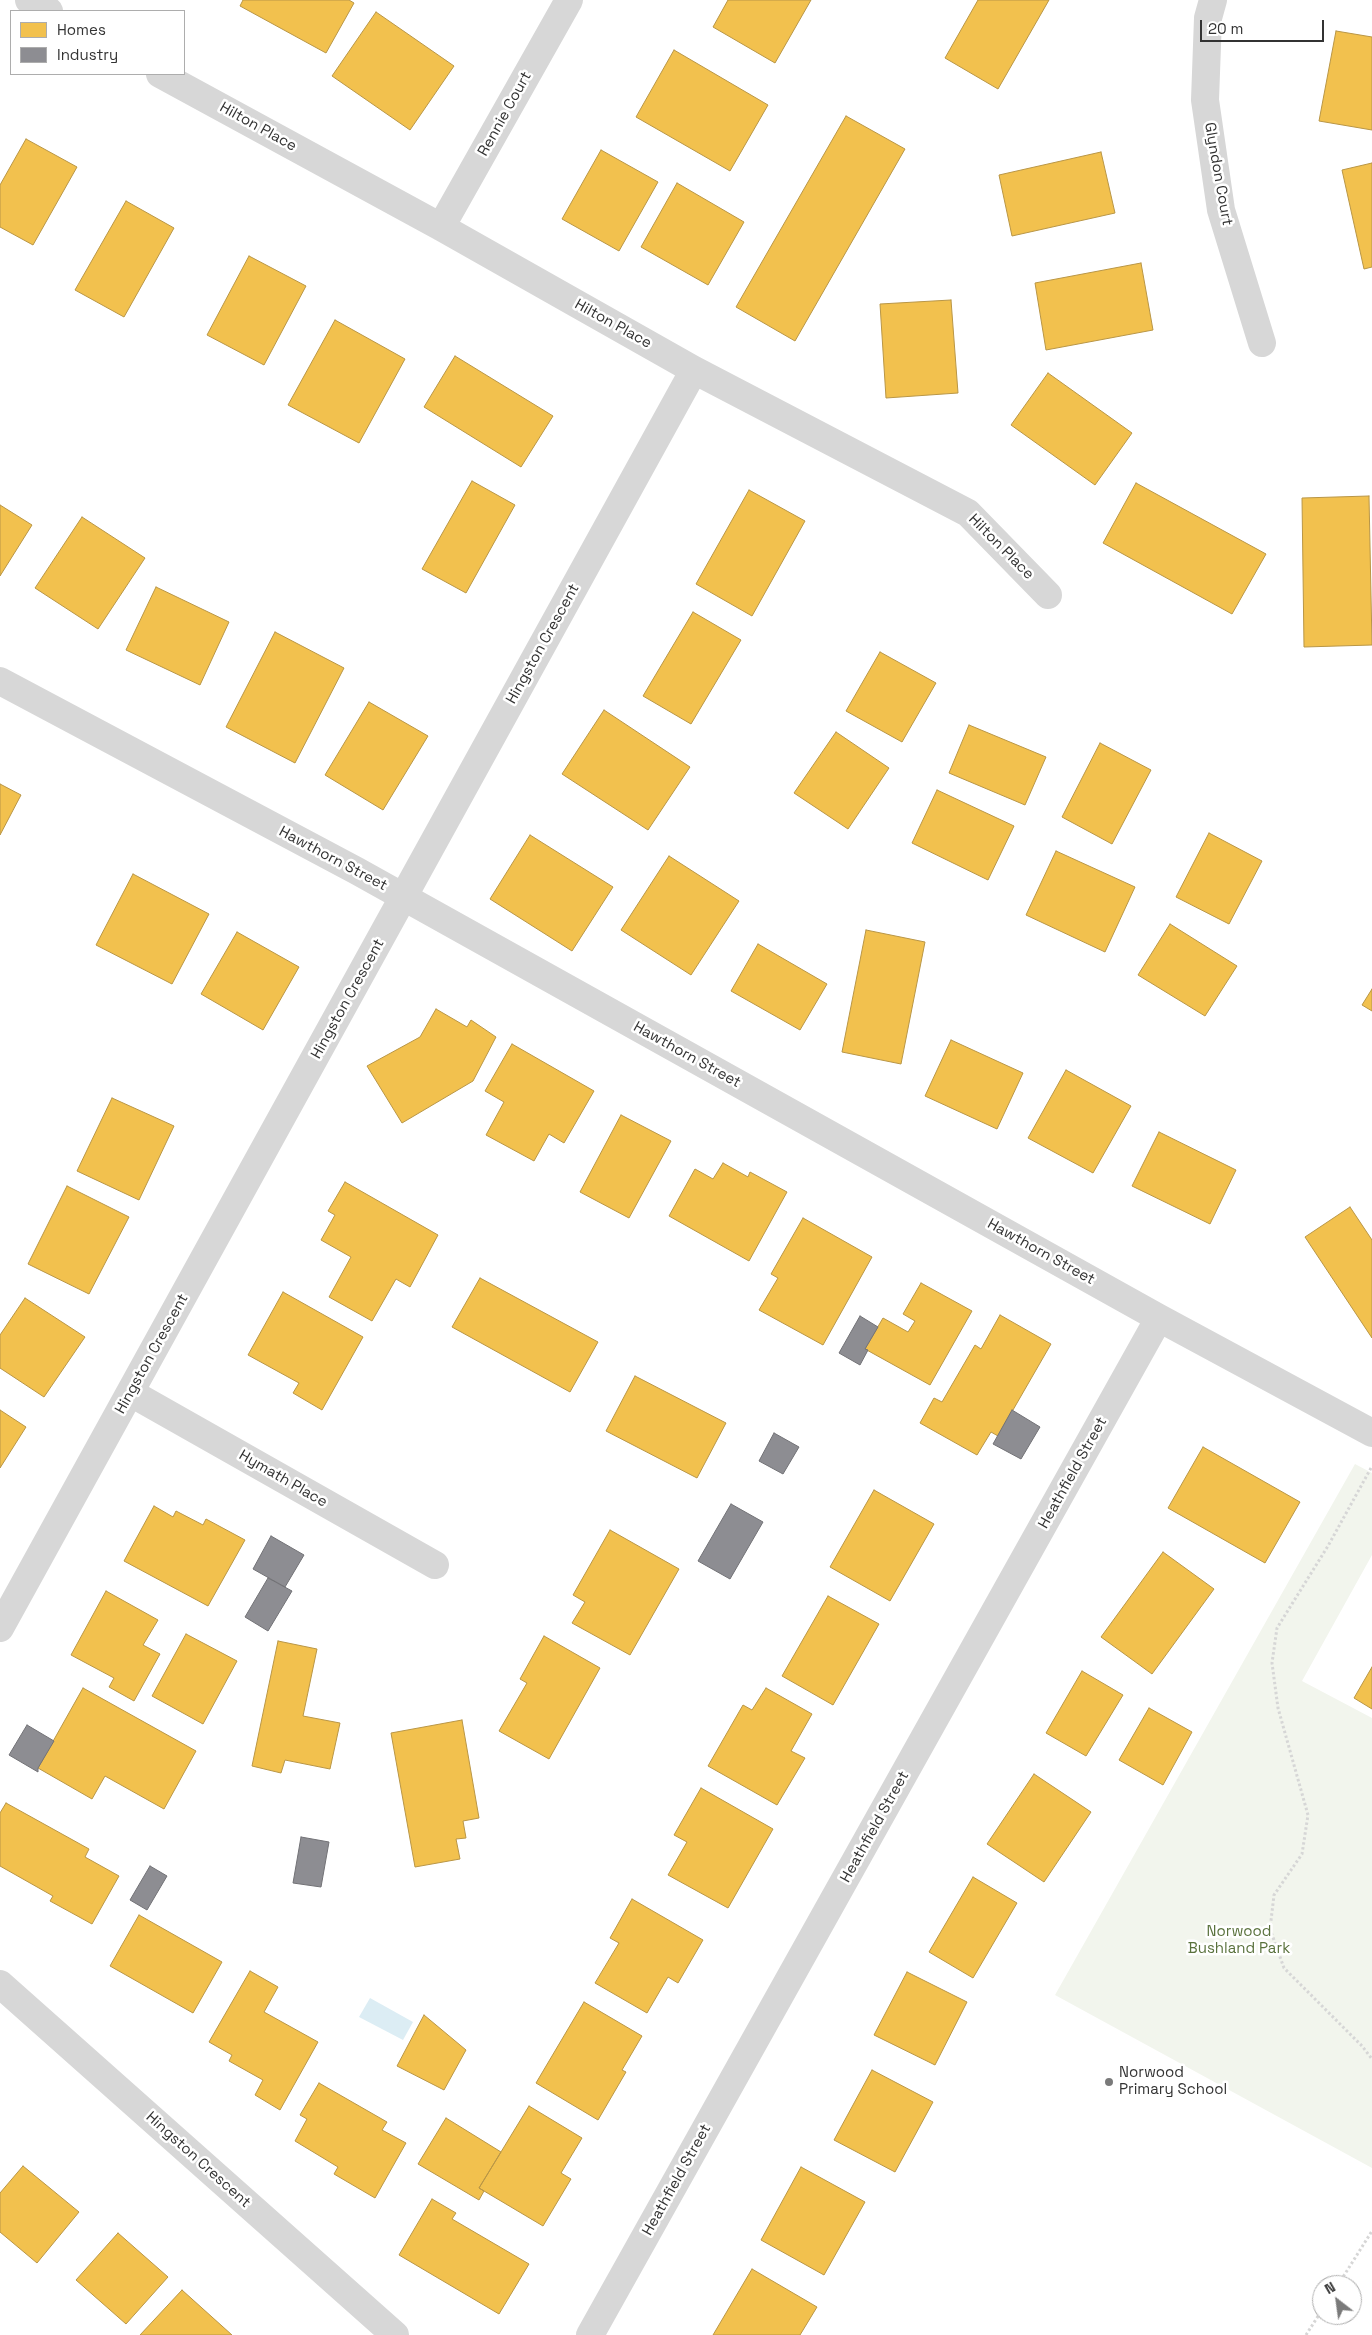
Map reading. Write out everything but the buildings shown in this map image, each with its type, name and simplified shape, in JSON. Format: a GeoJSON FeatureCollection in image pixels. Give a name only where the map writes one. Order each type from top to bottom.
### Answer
{"type":"FeatureCollection","features":[{"type":"Feature","properties":{"kind":"street"},"geometry":{"type":"LineString","coordinates":[[29,0],[46,10]]}},
{"type":"Feature","properties":{"kind":"street","name":"Rennie Court"},"geometry":{"type":"LineString","coordinates":[[441,227],[568,0]]}},
{"type":"Feature","properties":{"kind":"street","name":"Glyndon Court"},"geometry":{"type":"LineString","coordinates":[[1213,0],[1208,18],[1205,100],[1221,210],[1262,343]]}},
{"type":"Feature","properties":{"kind":"street","name":"Hilton Place"},"geometry":{"type":"LineString","coordinates":[[162,75],[441,227],[694,370],[968,513],[1048,595]]}},
{"type":"Feature","properties":{"kind":"street","name":"Hingston Crescent"},"geometry":{"type":"LineString","coordinates":[[0,1628],[694,370]]}},
{"type":"Feature","properties":{"kind":"street","name":"Hawthorn Street"},"geometry":{"type":"LineString","coordinates":[[0,681],[404,898],[1159,1318],[1372,1433]]}},
{"type":"Feature","properties":{"kind":"street","name":"Heathfield Street"},"geometry":{"type":"LineString","coordinates":[[590,2335],[1159,1318]]}},
{"type":"Feature","properties":{"kind":"street","name":"Hymath Place"},"geometry":{"type":"LineString","coordinates":[[131,1393],[435,1565]]}},
{"type":"Feature","properties":{"kind":"street","name":"Hingston Crescent"},"geometry":{"type":"LineString","coordinates":[[0,1984],[395,2335]]}},
{"type":"Feature","properties":{"kind":"path"},"geometry":{"type":"LineString","coordinates":[[1372,1466],[1328,1546],[1277,1628],[1272,1663],[1278,1708],[1308,1815],[1302,1854],[1274,1895],[1270,1928],[1284,1968],[1362,2046],[1372,2059]]}},
{"type":"Feature","properties":{"kind":"path"},"geometry":{"type":"LineString","coordinates":[[1344,2275],[1372,2231]]}},
{"type":"Feature","properties":{"kind":"green space","name":"Norwood Bushland Park"},"geometry":{"type":"Polygon","coordinates":[[[1355,1464],[1372,1473],[1372,1555],[1302,1681],[1372,1718],[1372,2168],[1055,1995],[1355,1464]]]}},
{"type":"Feature","properties":{"kind":"shaded area"},"geometry":{"type":"Polygon","coordinates":[[[370,1998],[413,2022],[403,2040],[359,2017],[370,1998]]]}},
{"type":"Feature","properties":{"kind":"place","name":"Norwood Primary School"},"geometry":{"type":"Point","coordinates":[1109,2082]}}]}
